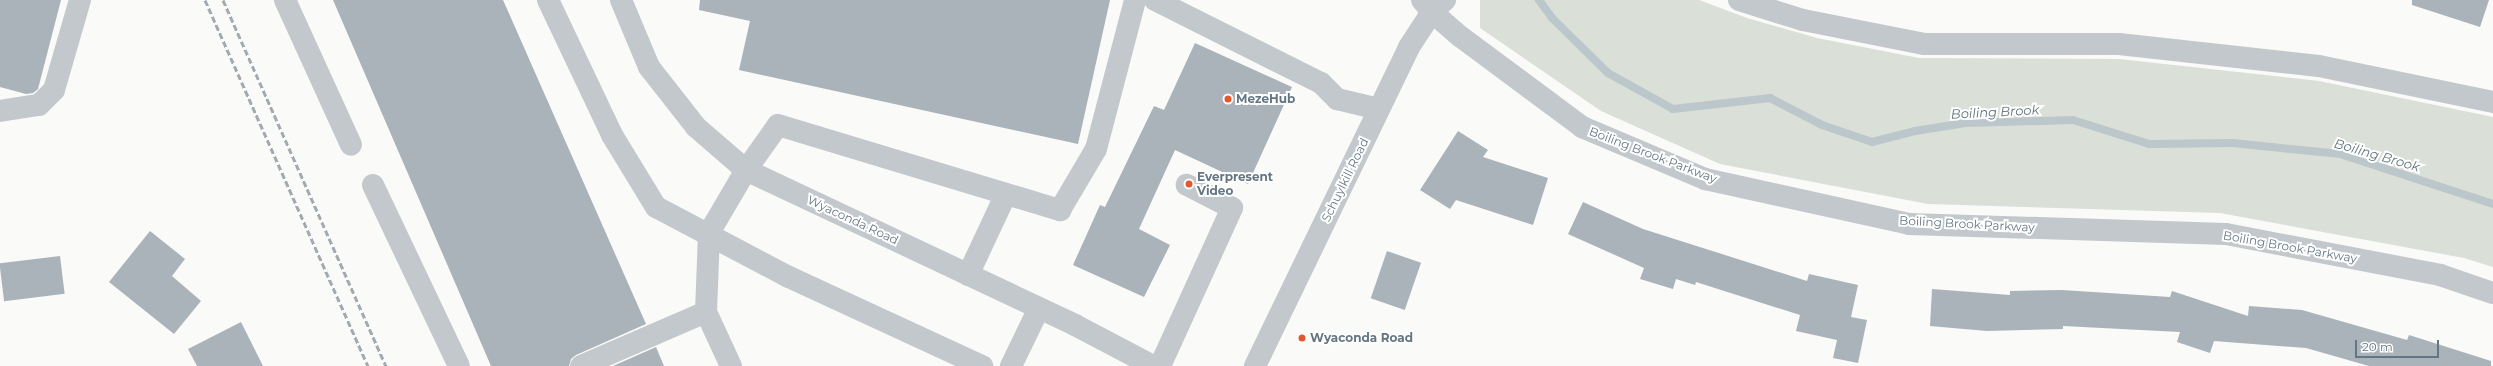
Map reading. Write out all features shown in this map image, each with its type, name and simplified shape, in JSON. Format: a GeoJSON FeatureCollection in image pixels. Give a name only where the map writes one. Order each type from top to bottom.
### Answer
{"type":"FeatureCollection","features":[{"type":"Feature","properties":{"kind":"street"},"geometry":{"type":"LineString","coordinates":[[0,111],[39,105],[54,90],[80,0]]}},
{"type":"Feature","properties":{"kind":"street"},"geometry":{"type":"LineString","coordinates":[[285,0],[351,146]]}},
{"type":"Feature","properties":{"kind":"street"},"geometry":{"type":"LineString","coordinates":[[548,0],[612,135],[656,207],[709,233],[789,277],[982,366]]}},
{"type":"Feature","properties":{"kind":"street","name":"Wyaconda Road"},"geometry":{"type":"LineString","coordinates":[[621,0],[649,67],[696,127],[746,170],[1039,308],[1154,366]]}},
{"type":"Feature","properties":{"kind":"street"},"geometry":{"type":"LineString","coordinates":[[731,366],[706,312],[709,233],[746,170],[778,125],[1060,210],[1096,149],[1135,0]]}},
{"type":"Feature","properties":{"kind":"street"},"geometry":{"type":"LineString","coordinates":[[1155,0],[1321,83],[1337,99],[1379,109]]}},
{"type":"Feature","properties":{"kind":"street"},"geometry":{"type":"LineString","coordinates":[[1741,0],[1803,20],[1924,44],[2119,44],[2319,66],[2493,102]]}},
{"type":"Feature","properties":{"kind":"street","name":"Schuylkill Road"},"geometry":{"type":"LineString","coordinates":[[1256,366],[1409,47],[1433,4]]}},
{"type":"Feature","properties":{"kind":"street","name":"Boiling Brook Parkway"},"geometry":{"type":"LineString","coordinates":[[1433,4],[1461,37],[1582,127],[1705,178],[1909,224],[2226,234],[2440,275],[2493,293]]}},
{"type":"Feature","properties":{"kind":"street"},"geometry":{"type":"LineString","coordinates":[[1160,366],[1232,208],[1187,185]]}},
{"type":"Feature","properties":{"kind":"street"},"geometry":{"type":"LineString","coordinates":[[373,186],[459,366]]}},
{"type":"Feature","properties":{"kind":"street"},"geometry":{"type":"LineString","coordinates":[[968,275],[1006,194]]}},
{"type":"Feature","properties":{"kind":"street"},"geometry":{"type":"LineString","coordinates":[[1011,366],[1039,308]]}},
{"type":"Feature","properties":{"kind":"street"},"geometry":{"type":"LineString","coordinates":[[581,366],[706,312]]}},
{"type":"Feature","properties":{"kind":"shaded area"},"geometry":{"type":"Polygon","coordinates":[[[1480,0],[1699,0],[1747,18],[1817,38],[1919,58],[2119,59],[2319,81],[2493,117],[2493,267],[2464,258],[2220,213],[1928,204],[1720,164],[1601,111],[1480,28],[1480,0]]]}},
{"type":"Feature","properties":{"kind":"building"},"geometry":{"type":"Polygon","coordinates":[[[0,0],[61,0],[38,89],[33,93],[26,94],[0,87],[0,0]]]}},
{"type":"Feature","properties":{"kind":"building"},"geometry":{"type":"Polygon","coordinates":[[[333,0],[503,0],[646,324],[576,355],[571,359],[569,366],[491,366],[333,0]]]}},
{"type":"Feature","properties":{"kind":"building"},"geometry":{"type":"Polygon","coordinates":[[[700,0],[1110,0],[1078,144],[739,70],[750,21],[699,10],[700,0]]]}},
{"type":"Feature","properties":{"kind":"building"},"geometry":{"type":"Polygon","coordinates":[[[2412,0],[2489,0],[2480,27],[2412,5],[2412,0]]]}},
{"type":"Feature","properties":{"kind":"building"},"geometry":{"type":"Polygon","coordinates":[[[1195,43],[1292,87],[1248,184],[1175,150],[1139,229],[1170,245],[1144,297],[1073,265],[1100,205],[1105,207],[1154,106],[1164,110],[1195,43]]]}},
{"type":"Feature","properties":{"kind":"building"},"geometry":{"type":"Polygon","coordinates":[[[1458,131],[1488,150],[1483,157],[1548,178],[1533,225],[1456,200],[1450,209],[1420,190],[1458,131]]]}},
{"type":"Feature","properties":{"kind":"building"},"geometry":{"type":"Polygon","coordinates":[[[1583,202],[1643,229],[1807,281],[1809,274],[1858,285],[1851,317],[1867,320],[1858,363],[1833,358],[1837,340],[1796,331],[1800,315],[1696,282],[1695,285],[1676,279],[1673,289],[1640,279],[1644,268],[1568,234],[1583,202]]]}},
{"type":"Feature","properties":{"kind":"building"},"geometry":{"type":"Polygon","coordinates":[[[150,231],[185,259],[172,276],[201,301],[174,334],[109,282],[150,231]]]}},
{"type":"Feature","properties":{"kind":"building"},"geometry":{"type":"Polygon","coordinates":[[[1387,251],[1421,263],[1405,310],[1371,298],[1387,251]]]}},
{"type":"Feature","properties":{"kind":"building"},"geometry":{"type":"Polygon","coordinates":[[[60,256],[65,294],[4,301],[0,263],[60,256]]]}},
{"type":"Feature","properties":{"kind":"building"},"geometry":{"type":"Polygon","coordinates":[[[1932,289],[2010,295],[2010,291],[2062,290],[2170,297],[2172,291],[2248,316],[2249,306],[2302,310],[2407,340],[2409,335],[2491,361],[2491,366],[2369,366],[2306,348],[2214,341],[2210,353],[2177,342],[2180,332],[2063,326],[2063,329],[1987,331],[1930,326],[1932,289]]]}},
{"type":"Feature","properties":{"kind":"building"},"geometry":{"type":"Polygon","coordinates":[[[241,322],[263,366],[197,366],[188,349],[241,322]]]}},
{"type":"Feature","properties":{"kind":"building"},"geometry":{"type":"Polygon","coordinates":[[[656,347],[664,366],[613,366],[656,347]]]}},
{"type":"Feature","properties":{"kind":"waterway","name":"Boiling Brook"},"geometry":{"type":"LineString","coordinates":[[1539,0],[1552,18],[1608,73],[1673,109],[1770,98],[1822,125],[1872,142],[1915,131],[1965,123],[2073,120],[2149,144],[2233,143],[2340,154],[2493,204]]}},
{"type":"Feature","properties":{"kind":"railway"},"geometry":{"type":"LineString","coordinates":[[205,0],[368,366]]}},
{"type":"Feature","properties":{"kind":"railway"},"geometry":{"type":"LineString","coordinates":[[223,0],[386,366]]}},
{"type":"Feature","properties":{"kind":"place","name":"MezeHub"},"geometry":{"type":"Point","coordinates":[1228,99]}},
{"type":"Feature","properties":{"kind":"place","name":"Everpresent Video"},"geometry":{"type":"Point","coordinates":[1189,184]}},
{"type":"Feature","properties":{"kind":"place","name":"Wyaconda Road"},"geometry":{"type":"Point","coordinates":[1302,338]}}]}
